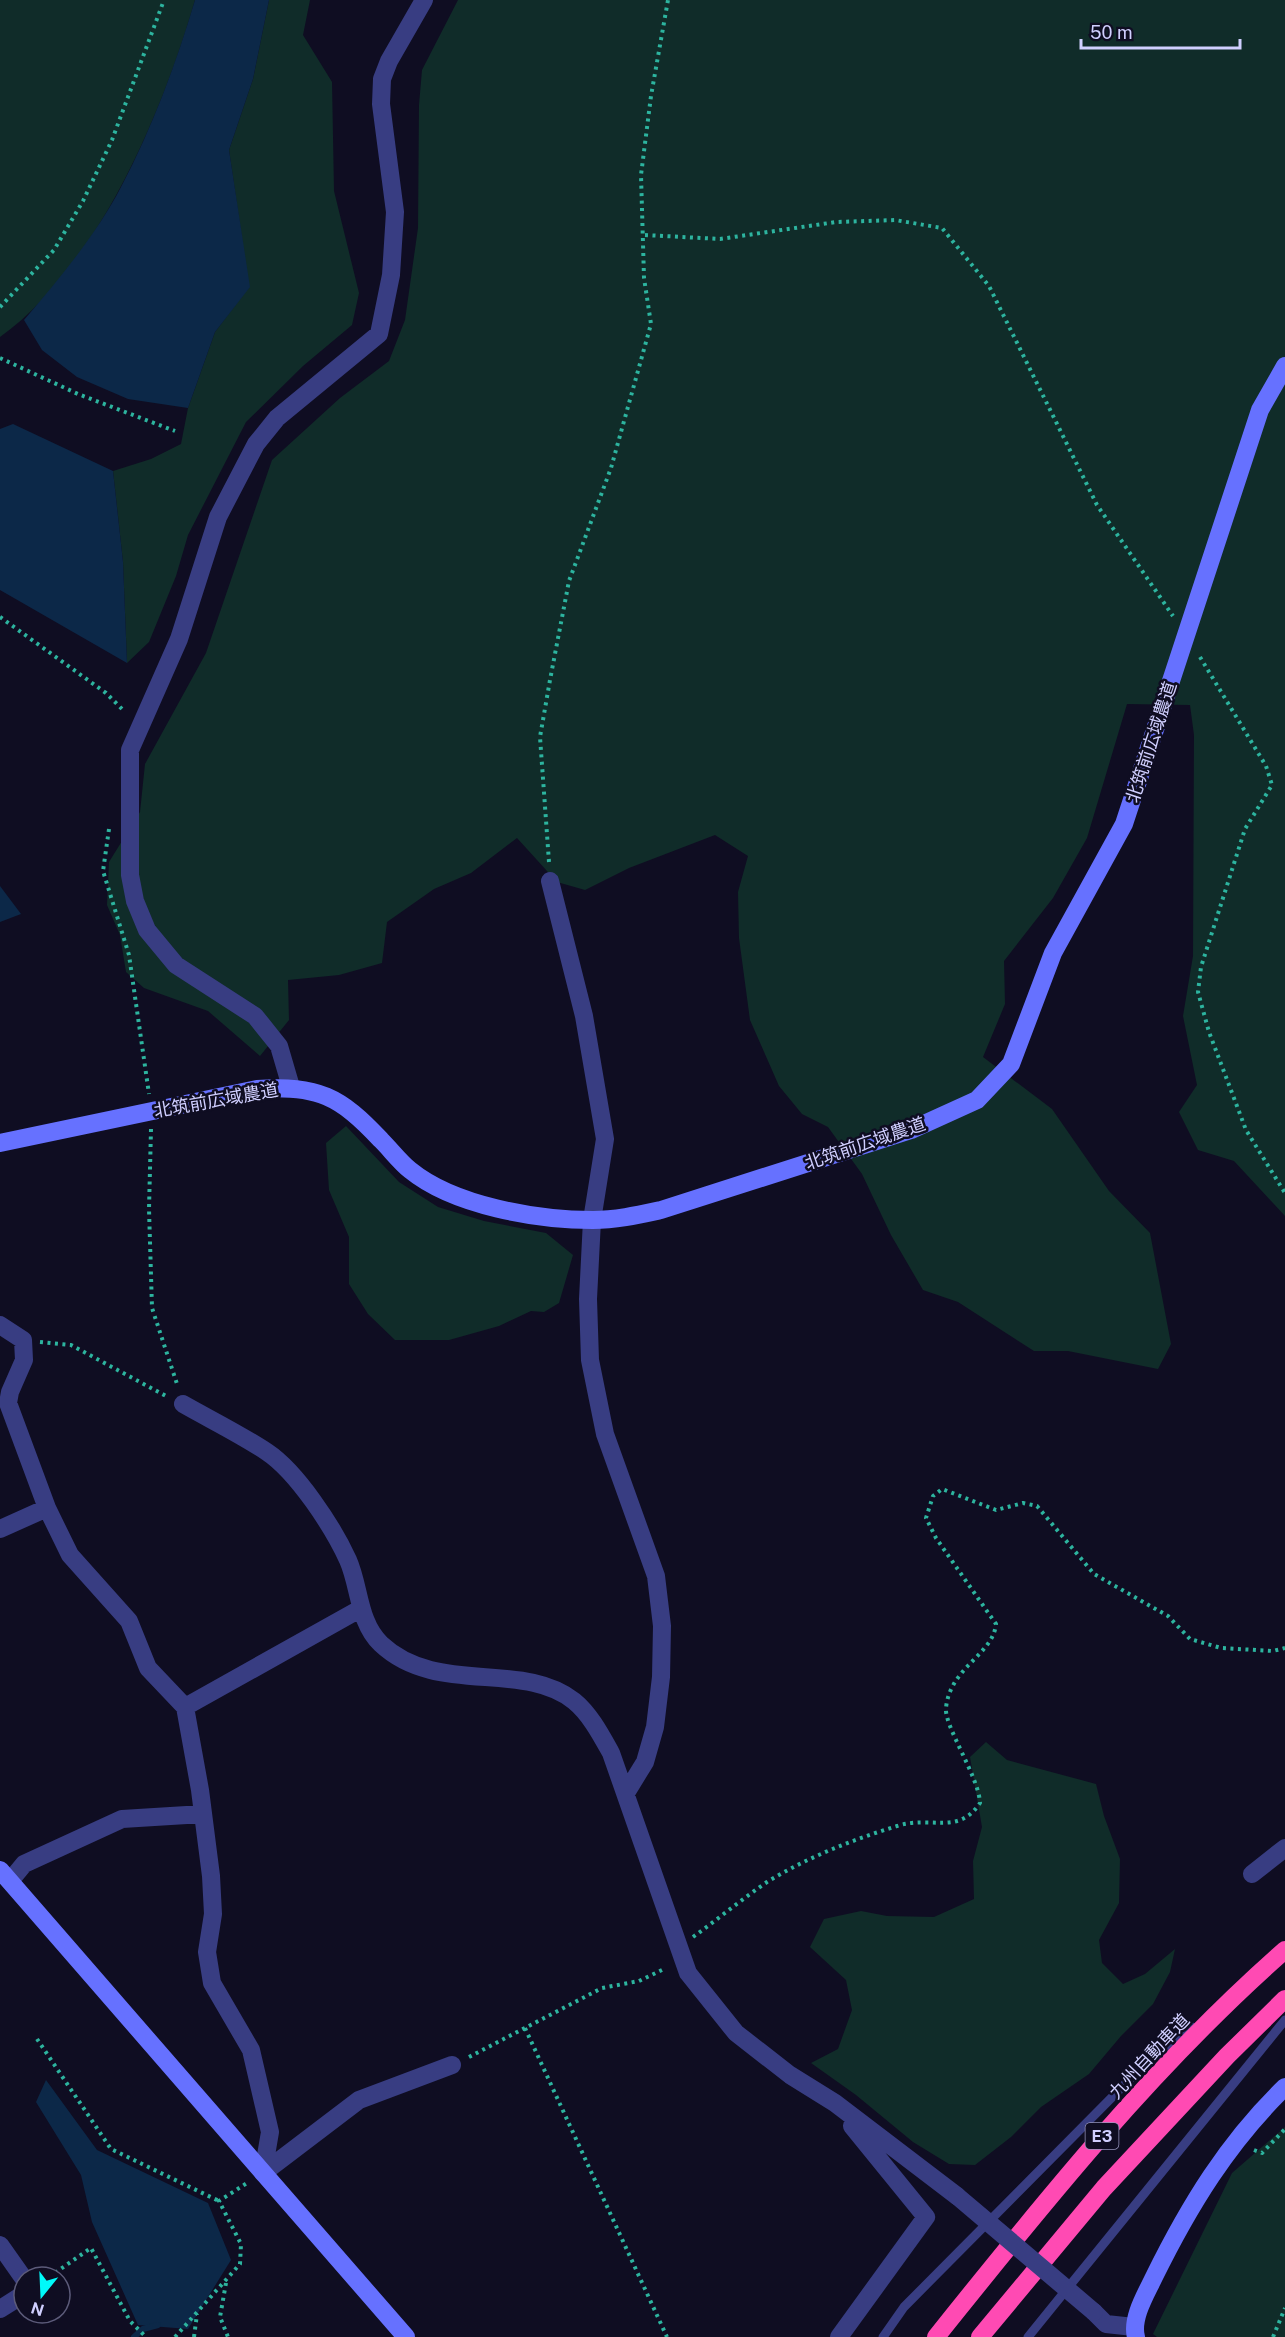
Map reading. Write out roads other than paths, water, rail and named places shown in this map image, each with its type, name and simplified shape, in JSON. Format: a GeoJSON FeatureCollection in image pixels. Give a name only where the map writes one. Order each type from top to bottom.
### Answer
{"type":"FeatureCollection","features":[{"type":"Feature","properties":{"kind":"highway","name":"九州自動車道"},"geometry":{"type":"LineString","coordinates":[[936,2337],[1056,2187],[1242,1988],[1285,1950]]}},
{"type":"Feature","properties":{"kind":"highway","name":"E3"},"geometry":{"type":"LineString","coordinates":[[980,2337],[1104,2188],[1227,2056],[1285,1999]]}},
{"type":"Feature","properties":{"kind":"street"},"geometry":{"type":"LineString","coordinates":[[291,1087],[279,1046],[255,1016],[176,965],[147,930],[135,901],[130,875],[130,750],[179,639],[218,517],[256,444],[277,418],[380,334],[391,275],[395,212],[381,104],[382,79],[389,61],[424,0]]}},
{"type":"Feature","properties":{"kind":"street","name":"北筑前広域農道"},"geometry":{"type":"LineString","coordinates":[[0,1143],[257,1089],[291,1087],[311,1091],[343,1103],[410,1170],[437,1187],[495,1207],[533,1215],[592,1220],[625,1218],[661,1210],[911,1130],[977,1100],[1011,1064],[1053,953],[1124,824],[1260,410],[1285,366]]}},
{"type":"Feature","properties":{"kind":"street"},"geometry":{"type":"LineString","coordinates":[[550,881],[584,1016],[605,1138],[592,1220],[588,1299],[590,1360],[605,1434],[656,1576],[662,1626],[661,1677],[655,1727],[645,1762],[626,1793]]}},
{"type":"Feature","properties":{"kind":"street"},"geometry":{"type":"LineString","coordinates":[[0,1325],[23,1340],[24,1360],[10,1392],[8,1403],[47,1508],[70,1555],[129,1621],[148,1668],[185,1707],[211,1876],[213,1914],[207,1952],[212,1983],[251,2050],[270,2132],[263,2173]]}},
{"type":"Feature","properties":{"kind":"street"},"geometry":{"type":"LineString","coordinates":[[183,1404],[268,1452],[296,1478],[347,1559],[356,1581],[360,1609],[380,1644],[413,1665],[464,1678],[543,1685],[567,1697],[596,1728],[611,1753],[683,1952],[688,1973],[736,2033],[790,2075],[835,2103],[957,2196],[1098,2324],[1135,2332],[1148,2291],[1191,2203],[1232,2144],[1285,2087]]}},
{"type":"Feature","properties":{"kind":"street"},"geometry":{"type":"LineString","coordinates":[[0,1529],[47,1508]]}},
{"type":"Feature","properties":{"kind":"street"},"geometry":{"type":"LineString","coordinates":[[185,1707],[360,1609]]}},
{"type":"Feature","properties":{"kind":"street"},"geometry":{"type":"LineString","coordinates":[[203,1814],[122,1819],[5,1875],[406,2337]]}},
{"type":"Feature","properties":{"kind":"street"},"geometry":{"type":"LineString","coordinates":[[1252,1874],[1285,1848]]}},
{"type":"Feature","properties":{"kind":"street"},"geometry":{"type":"LineString","coordinates":[[263,2173],[359,2100],[452,2065]]}},
{"type":"Feature","properties":{"kind":"street"},"geometry":{"type":"LineString","coordinates":[[835,2103],[926,2217],[839,2337]]}},
{"type":"Feature","properties":{"kind":"street"},"geometry":{"type":"LineString","coordinates":[[0,2246],[14,2265]]}},
{"type":"Feature","properties":{"kind":"lane"},"geometry":{"type":"LineString","coordinates":[[883,2337],[904,2307],[1142,2067],[1242,1988]]}},
{"type":"Feature","properties":{"kind":"lane"},"geometry":{"type":"LineString","coordinates":[[1028,2337],[1285,2020]]}},
{"type":"Feature","properties":{"kind":"water"},"geometry":{"type":"Polygon","coordinates":[[[195,0],[269,0],[253,79],[229,150],[250,287],[215,332],[188,408],[128,399],[77,377],[42,350],[24,320],[89,239],[121,187],[162,95],[195,0]]]}},
{"type":"Feature","properties":{"kind":"water"},"geometry":{"type":"Polygon","coordinates":[[[13,424],[113,471],[123,562],[127,663],[0,590],[0,429],[13,424]]]}},
{"type":"Feature","properties":{"kind":"water"},"geometry":{"type":"Polygon","coordinates":[[[0,886],[21,914],[0,922],[0,886]]]}},
{"type":"Feature","properties":{"kind":"water"},"geometry":{"type":"Polygon","coordinates":[[[46,2080],[97,2150],[208,2203],[231,2260],[188,2329],[138,2325],[92,2222],[81,2175],[36,2102],[46,2080]]]}},
{"type":"Feature","properties":{"kind":"waterway"},"geometry":{"type":"LineString","coordinates":[[134,2337],[143,2329],[158,2325]]}}]}
